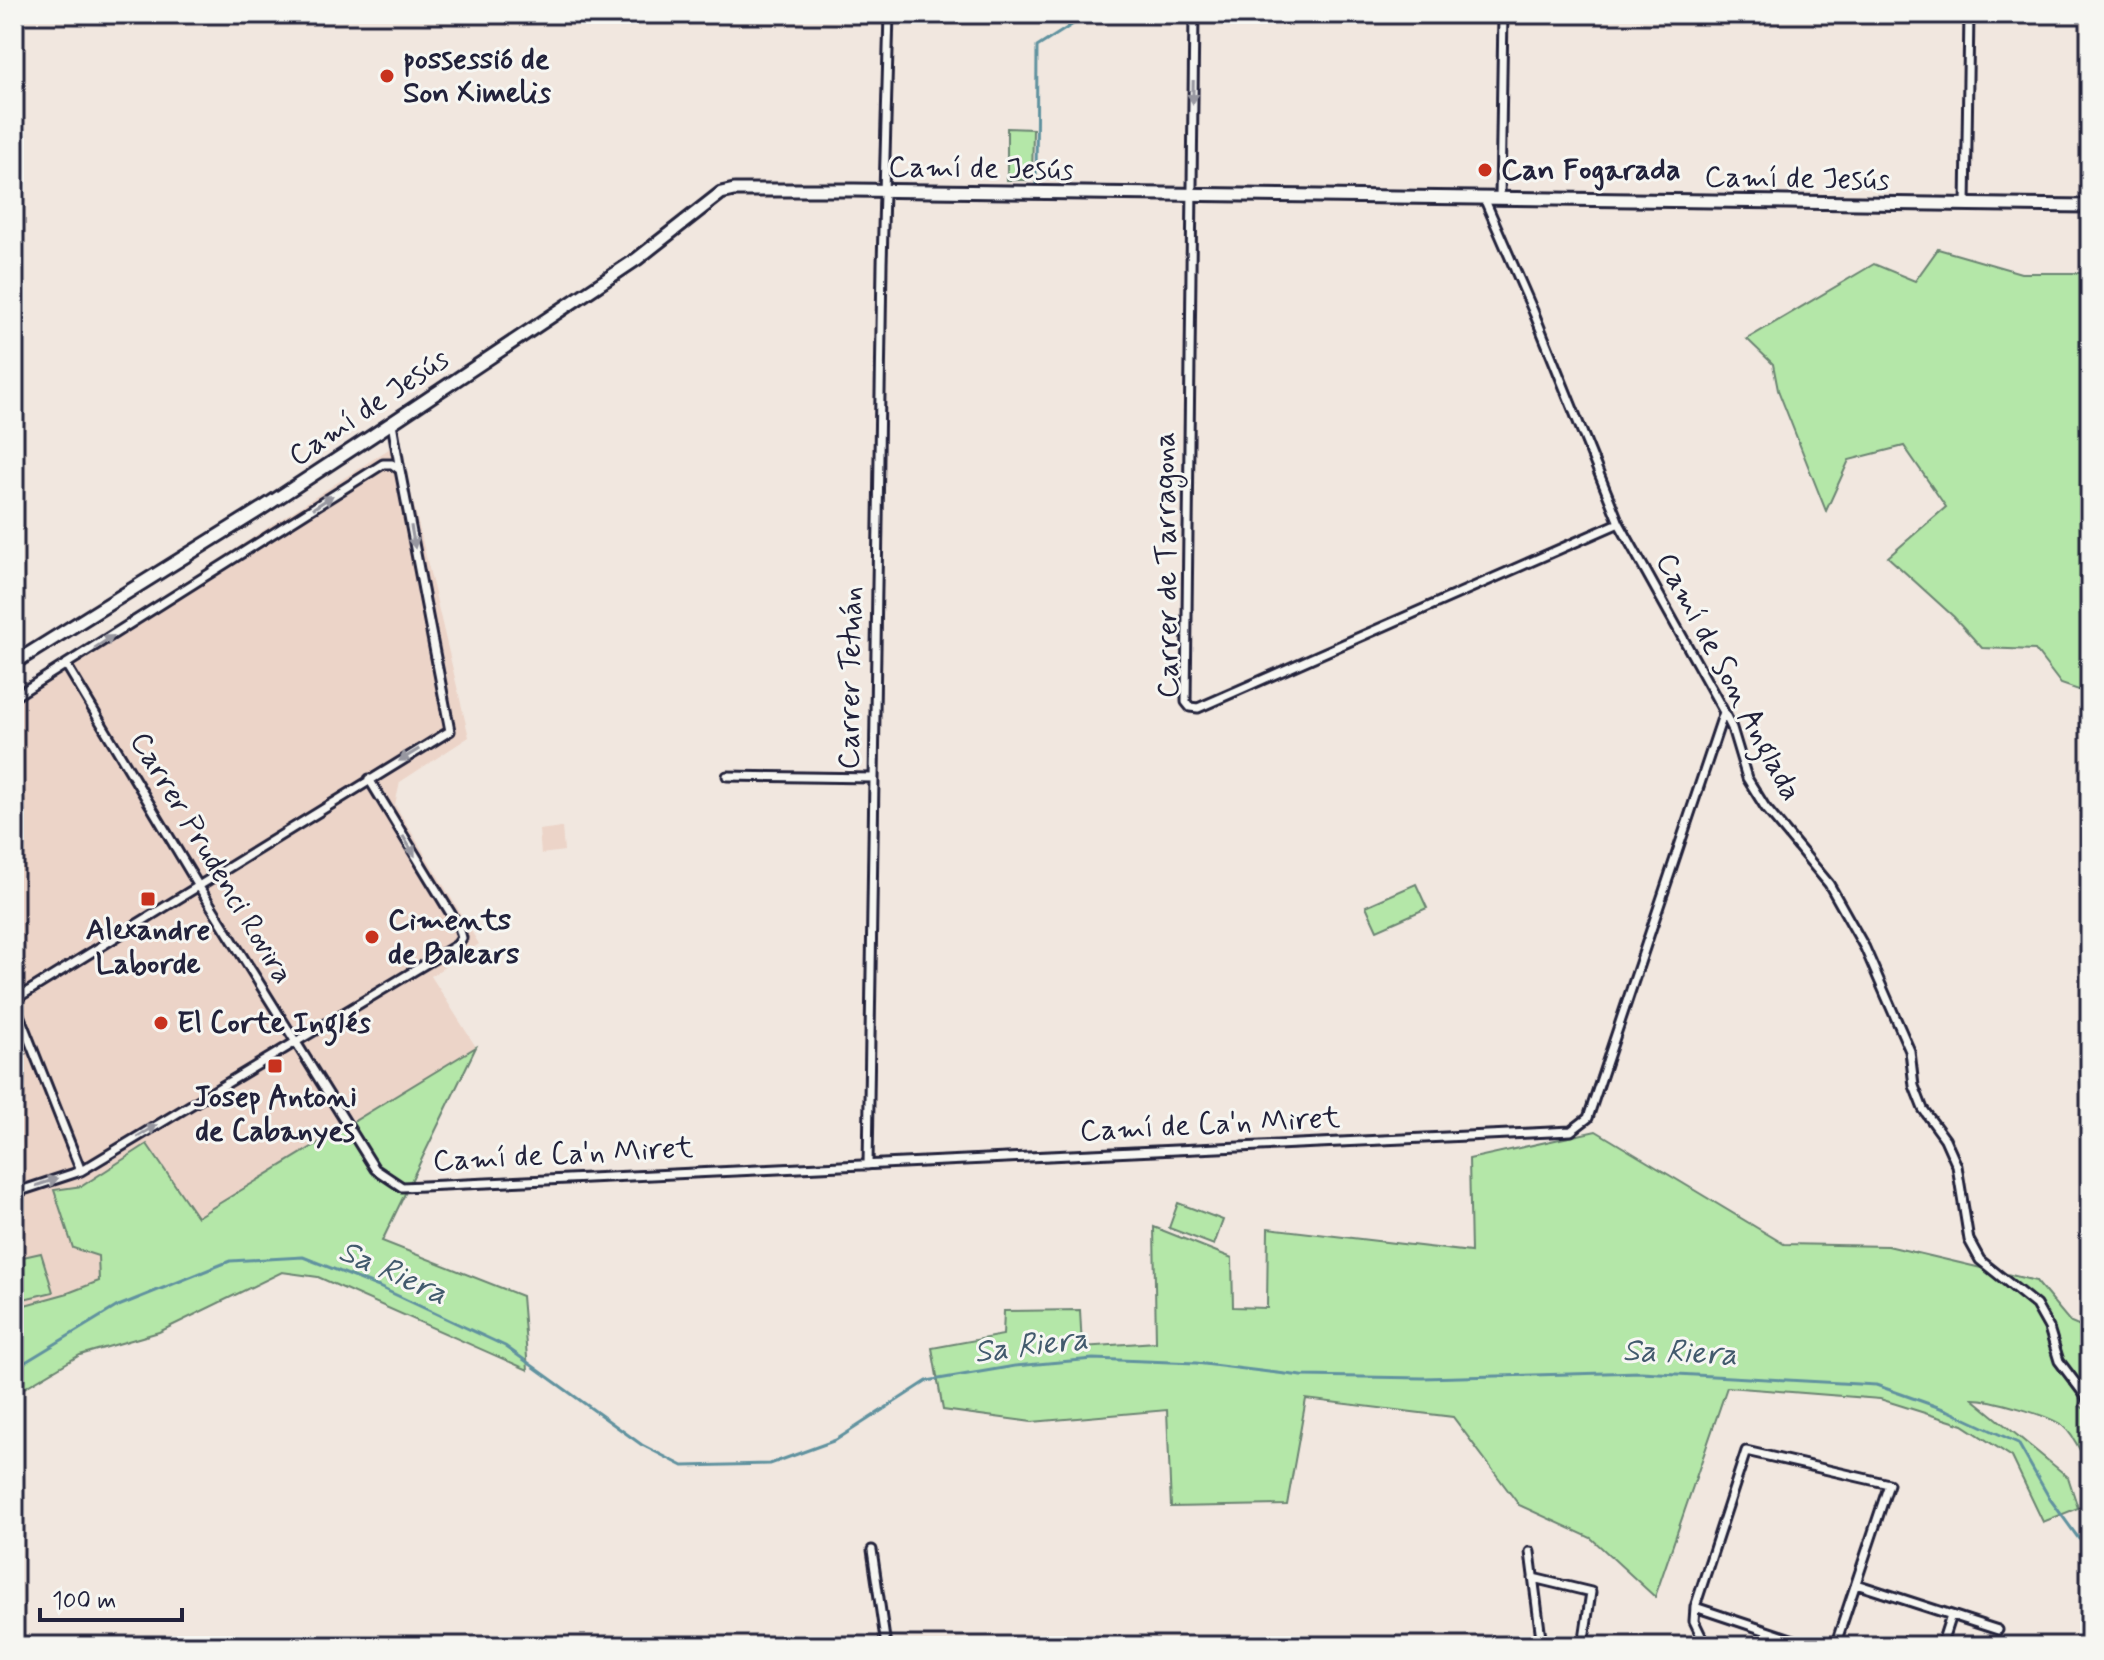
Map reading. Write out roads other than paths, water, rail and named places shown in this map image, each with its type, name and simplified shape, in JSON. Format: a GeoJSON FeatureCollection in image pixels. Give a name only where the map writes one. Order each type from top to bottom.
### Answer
{"type":"FeatureCollection","features":[{"type":"Feature","properties":{"kind":"street","name":"Carrer Tetuán"},"geometry":{"type":"LineString","coordinates":[[868,1165],[889,14]]}},
{"type":"Feature","properties":{"kind":"street"},"geometry":{"type":"LineString","coordinates":[[1192,196],[1194,14]]}},
{"type":"Feature","properties":{"kind":"street"},"geometry":{"type":"LineString","coordinates":[[1500,198],[1503,14]]}},
{"type":"Feature","properties":{"kind":"street"},"geometry":{"type":"LineString","coordinates":[[1966,205],[1969,14]]}},
{"type":"Feature","properties":{"kind":"street","name":"Camí de Jesús"},"geometry":{"type":"LineString","coordinates":[[14,663],[392,423],[637,259],[721,193],[734,190],[2090,206]]}},
{"type":"Feature","properties":{"kind":"street","name":"Carrer de Tarragona"},"geometry":{"type":"LineString","coordinates":[[1192,196],[1186,702],[1190,707],[1198,708],[1619,523]]}},
{"type":"Feature","properties":{"kind":"street","name":"Camí de Son Anglada"},"geometry":{"type":"LineString","coordinates":[[1484,198],[1619,523],[1724,712],[1747,778],[1765,807],[1829,884],[1865,948],[1910,1051],[1914,1086],[1923,1109],[1945,1139],[1957,1166],[1969,1240],[1980,1260],[2036,1305],[2049,1328],[2059,1361],[2090,1402]]}},
{"type":"Feature","properties":{"kind":"street"},"geometry":{"type":"LineString","coordinates":[[81,1171],[14,1001],[450,731],[392,423]]}},
{"type":"Feature","properties":{"kind":"street","name":"Camí de Jesús"},"geometry":{"type":"LineString","coordinates":[[14,697],[367,473],[383,464],[392,464],[400,470]]}},
{"type":"Feature","properties":{"kind":"street","name":"Carrer Prudenci Rovira"},"geometry":{"type":"LineString","coordinates":[[67,666],[198,885],[375,1169],[402,1187]]}},
{"type":"Feature","properties":{"kind":"street","name":"Camí de Ca'n Miret"},"geometry":{"type":"LineString","coordinates":[[402,1187],[1571,1131],[1588,1118],[1724,712]]}},
{"type":"Feature","properties":{"kind":"street"},"geometry":{"type":"LineString","coordinates":[[727,776],[874,778]]}},
{"type":"Feature","properties":{"kind":"street"},"geometry":{"type":"LineString","coordinates":[[14,1193],[81,1171],[457,945],[462,938],[459,927],[369,779]]}},
{"type":"Feature","properties":{"kind":"street"},"geometry":{"type":"LineString","coordinates":[[1706,1646],[1694,1621],[1695,1607],[1746,1451],[1889,1484],[1835,1646]]}},
{"type":"Feature","properties":{"kind":"street"},"geometry":{"type":"LineString","coordinates":[[872,1550],[886,1646]]}},
{"type":"Feature","properties":{"kind":"street"},"geometry":{"type":"LineString","coordinates":[[1530,1552],[1542,1646]]}},
{"type":"Feature","properties":{"kind":"street"},"geometry":{"type":"LineString","coordinates":[[1533,1578],[1591,1592],[1583,1646]]}},
{"type":"Feature","properties":{"kind":"street"},"geometry":{"type":"LineString","coordinates":[[1856,1584],[1998,1630]]}},
{"type":"Feature","properties":{"kind":"street"},"geometry":{"type":"LineString","coordinates":[[1695,1607],[1812,1646]]}},
{"type":"Feature","properties":{"kind":"street"},"geometry":{"type":"LineString","coordinates":[[1941,1646],[1951,1615]]}},
{"type":"Feature","properties":{"kind":"waterway"},"geometry":{"type":"LineString","coordinates":[[1036,187],[1037,47],[1078,21],[1099,14]]}},
{"type":"Feature","properties":{"kind":"waterway","name":"Sa Riera"},"geometry":{"type":"LineString","coordinates":[[14,1369],[116,1307],[230,1261],[303,1257],[379,1287],[505,1346],[642,1445],[683,1466],[770,1464],[836,1440],[927,1381],[1015,1366],[1093,1359],[1196,1363],[1302,1376],[1423,1378],[1641,1372],[1876,1385],[1949,1411],[2018,1443],[2050,1499],[2079,1539],[2090,1542]]}},
{"type":"Feature","properties":{"kind":"place","name":"possessió de Son Ximelis"},"geometry":{"type":"Point","coordinates":[387,76]}},
{"type":"Feature","properties":{"kind":"place","name":"Can Fogarada"},"geometry":{"type":"Point","coordinates":[1485,170]}},
{"type":"Feature","properties":{"kind":"place","name":"Alexandre Laborde"},"geometry":{"type":"Point","coordinates":[148,899]}},
{"type":"Feature","properties":{"kind":"place","name":"Ciments de Balears"},"geometry":{"type":"Point","coordinates":[372,937]}},
{"type":"Feature","properties":{"kind":"place","name":"El Corte Inglés"},"geometry":{"type":"Point","coordinates":[161,1023]}},
{"type":"Feature","properties":{"kind":"place","name":"Josep Antoni de Cabanyes"},"geometry":{"type":"Point","coordinates":[275,1066]}}]}
